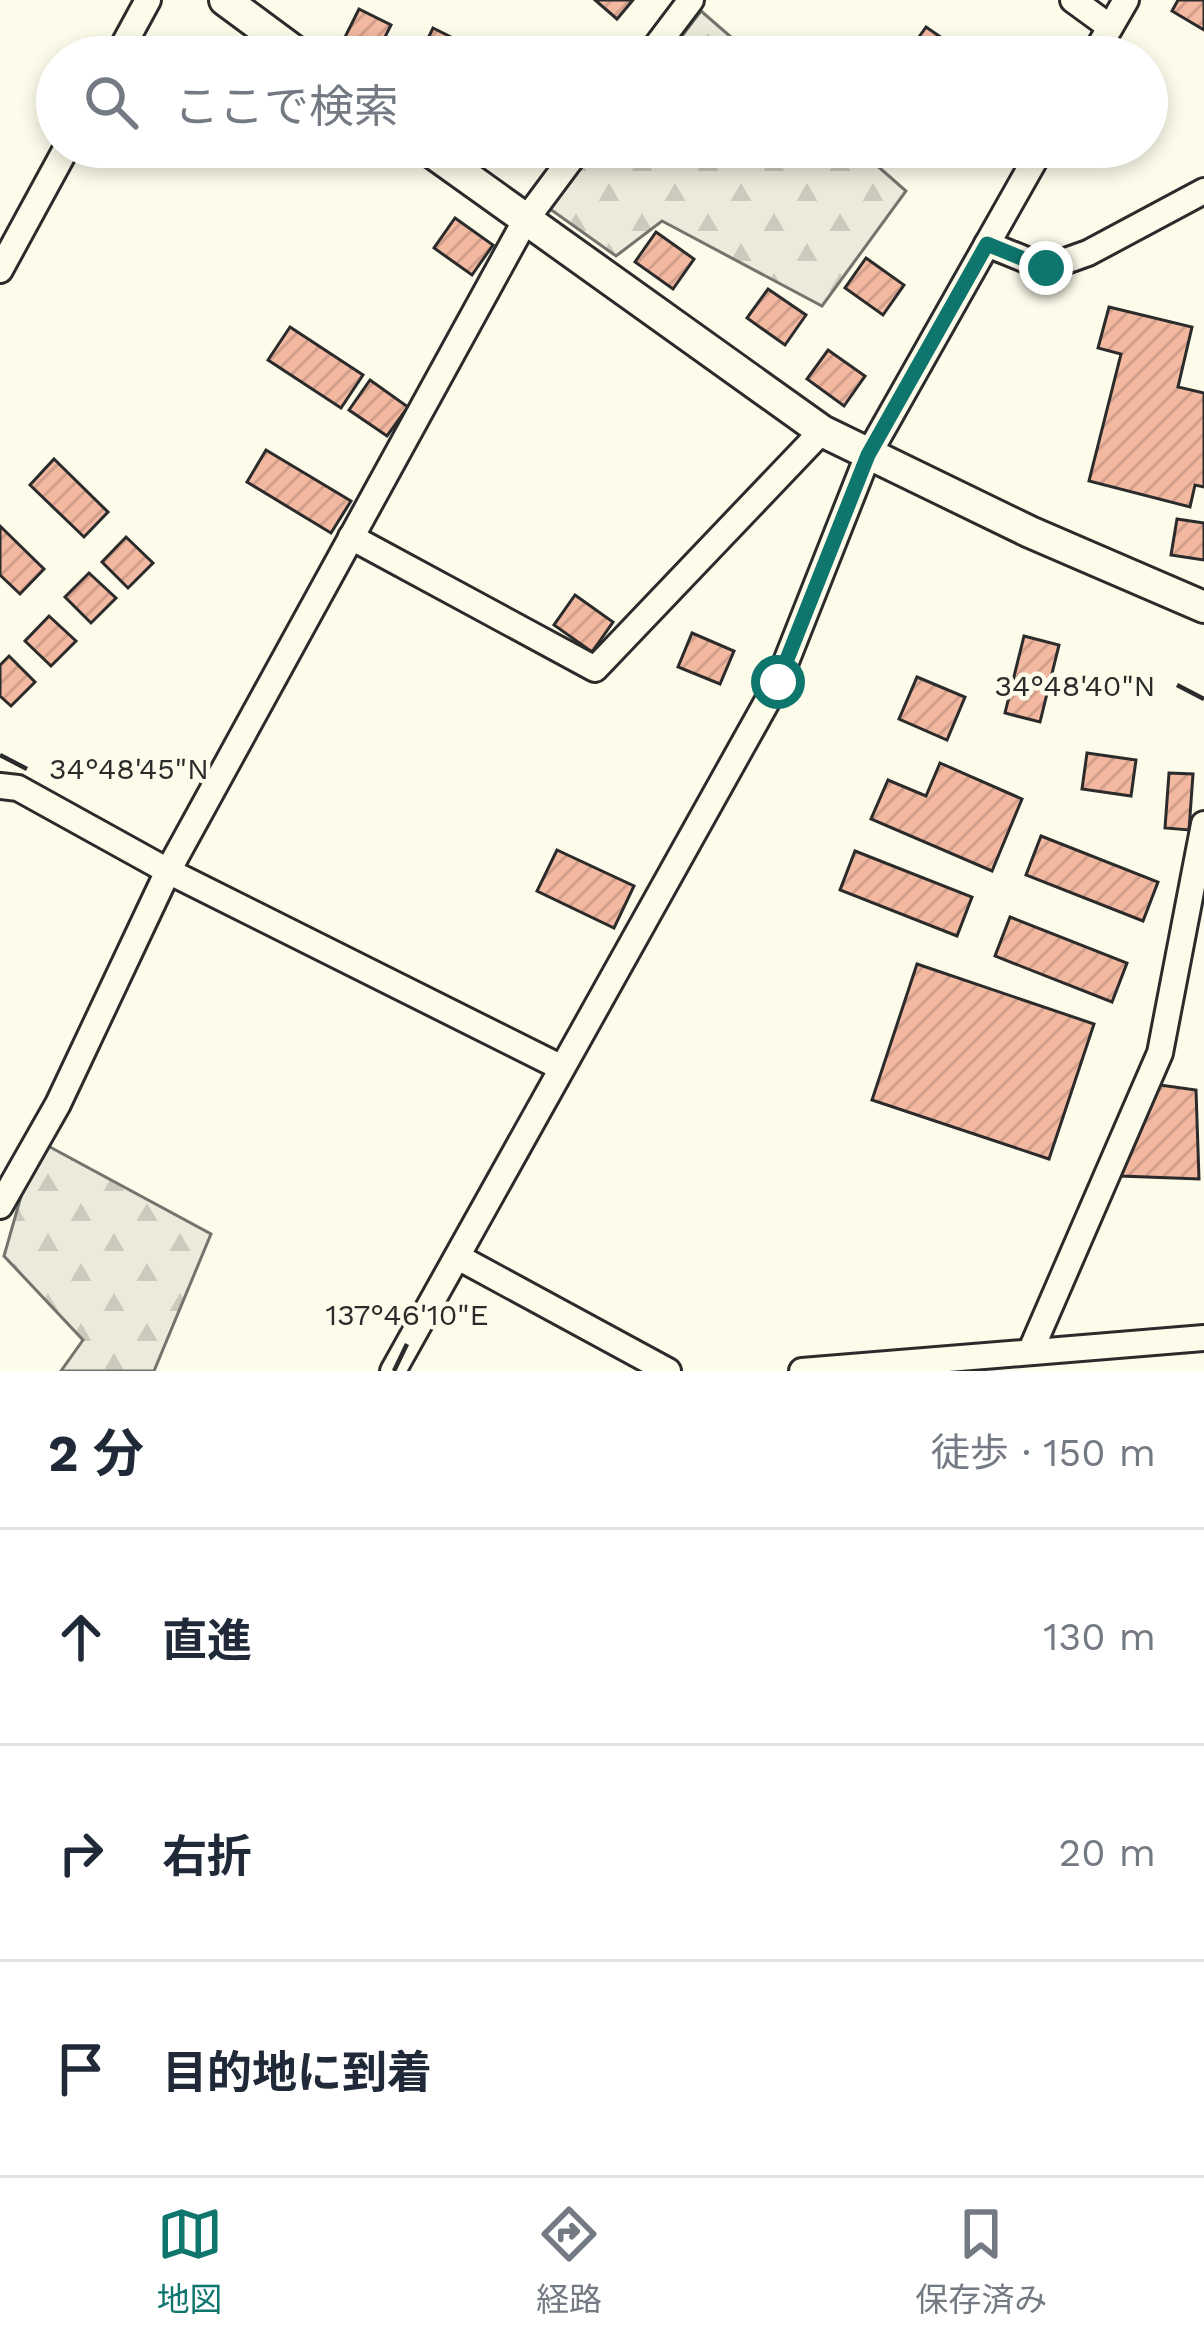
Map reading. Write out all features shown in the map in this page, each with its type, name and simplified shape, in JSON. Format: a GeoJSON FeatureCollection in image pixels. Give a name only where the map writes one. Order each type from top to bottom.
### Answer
{"type":"FeatureCollection","features":[{"type":"Feature","properties":{"kind":"street"},"geometry":{"type":"LineString","coordinates":[[128,36],[148,0]]}},
{"type":"Feature","properties":{"kind":"street"},"geometry":{"type":"LineString","coordinates":[[225,0],[274,36]]}},
{"type":"Feature","properties":{"kind":"street"},"geometry":{"type":"LineString","coordinates":[[663,36],[691,0]]}},
{"type":"Feature","properties":{"kind":"street"},"geometry":{"type":"LineString","coordinates":[[1072,0],[1110,27]]}},
{"type":"Feature","properties":{"kind":"street"},"geometry":{"type":"LineString","coordinates":[[1105,36],[1126,0]]}},
{"type":"Feature","properties":{"kind":"street"},"geometry":{"type":"LineString","coordinates":[[0,270],[56,168]]}},
{"type":"Feature","properties":{"kind":"street"},"geometry":{"type":"LineString","coordinates":[[454,168],[823,431],[1204,607]]}},
{"type":"Feature","properties":{"kind":"street"},"geometry":{"type":"LineString","coordinates":[[0,1206],[58,1104],[168,871],[525,220],[564,168]]}},
{"type":"Feature","properties":{"kind":"street"},"geometry":{"type":"LineString","coordinates":[[393,1371],[778,682],[868,455],[1030,168]]}},
{"type":"Feature","properties":{"kind":"street"},"geometry":{"type":"LineString","coordinates":[[987,244],[1046,268],[1088,253],[1204,191]]}},
{"type":"Feature","properties":{"kind":"street"},"geometry":{"type":"LineString","coordinates":[[351,537],[595,669],[823,431]]}},
{"type":"Feature","properties":{"kind":"street"},"geometry":{"type":"LineString","coordinates":[[0,786],[18,788],[168,871],[560,1067]]}},
{"type":"Feature","properties":{"kind":"street"},"geometry":{"type":"LineString","coordinates":[[1031,1350],[1160,1053],[1204,824]]}},
{"type":"Feature","properties":{"kind":"street"},"geometry":{"type":"LineString","coordinates":[[458,1257],[668,1371]]}},
{"type":"Feature","properties":{"kind":"street"},"geometry":{"type":"LineString","coordinates":[[802,1371],[1204,1338]]}},
{"type":"Feature","properties":{"kind":"green space"},"geometry":{"type":"Polygon","coordinates":[[[701,11],[730,36],[682,36],[701,11]]]}},
{"type":"Feature","properties":{"kind":"green space"},"geometry":{"type":"Polygon","coordinates":[[[581,168],[880,168],[906,191],[822,306],[662,221],[616,256],[550,209],[581,168]]]}},
{"type":"Feature","properties":{"kind":"green space"},"geometry":{"type":"Polygon","coordinates":[[[37,1140],[211,1234],[154,1371],[61,1371],[83,1340],[4,1256],[37,1140]]]}},
{"type":"Feature","properties":{"kind":"building"},"geometry":{"type":"Polygon","coordinates":[[[595,0],[633,0],[617,19],[595,0]]]}},
{"type":"Feature","properties":{"kind":"building"},"geometry":{"type":"Polygon","coordinates":[[[1178,0],[1204,0],[1204,30],[1172,11],[1178,0]]]}},
{"type":"Feature","properties":{"kind":"building"},"geometry":{"type":"Polygon","coordinates":[[[359,9],[391,25],[386,36],[346,36],[359,9]]]}},
{"type":"Feature","properties":{"kind":"building"},"geometry":{"type":"Polygon","coordinates":[[[455,218],[493,245],[472,275],[434,248],[455,218]]]}},
{"type":"Feature","properties":{"kind":"building"},"geometry":{"type":"Polygon","coordinates":[[[656,232],[694,259],[673,289],[635,262],[656,232]]]}},
{"type":"Feature","properties":{"kind":"building"},"geometry":{"type":"Polygon","coordinates":[[[866,258],[904,285],[883,315],[845,288],[866,258]]]}},
{"type":"Feature","properties":{"kind":"building"},"geometry":{"type":"Polygon","coordinates":[[[768,289],[806,315],[785,345],[747,318],[768,289]]]}},
{"type":"Feature","properties":{"kind":"building"},"geometry":{"type":"Polygon","coordinates":[[[1109,307],[1192,327],[1178,387],[1204,393],[1204,487],[1195,485],[1190,507],[1089,481],[1121,354],[1098,348],[1109,307]]]}},
{"type":"Feature","properties":{"kind":"building"},"geometry":{"type":"Polygon","coordinates":[[[290,327],[363,375],[341,408],[268,360],[290,327]]]}},
{"type":"Feature","properties":{"kind":"building"},"geometry":{"type":"Polygon","coordinates":[[[828,350],[865,376],[844,406],[807,379],[828,350]]]}},
{"type":"Feature","properties":{"kind":"building"},"geometry":{"type":"Polygon","coordinates":[[[370,380],[408,407],[387,436],[349,410],[370,380]]]}},
{"type":"Feature","properties":{"kind":"building"},"geometry":{"type":"Polygon","coordinates":[[[266,450],[351,501],[331,533],[247,482],[266,450]]]}},
{"type":"Feature","properties":{"kind":"building"},"geometry":{"type":"Polygon","coordinates":[[[54,459],[108,512],[84,537],[30,485],[54,459]]]}},
{"type":"Feature","properties":{"kind":"building"},"geometry":{"type":"Polygon","coordinates":[[[1177,519],[1204,523],[1204,560],[1171,555],[1177,519]]]}},
{"type":"Feature","properties":{"kind":"building"},"geometry":{"type":"Polygon","coordinates":[[[0,526],[44,569],[20,594],[0,575],[0,526]]]}},
{"type":"Feature","properties":{"kind":"building"},"geometry":{"type":"Polygon","coordinates":[[[126,537],[153,563],[128,588],[102,562],[126,537]]]}},
{"type":"Feature","properties":{"kind":"building"},"geometry":{"type":"Polygon","coordinates":[[[89,573],[116,598],[91,623],[65,597],[89,573]]]}},
{"type":"Feature","properties":{"kind":"building"},"geometry":{"type":"Polygon","coordinates":[[[575,595],[613,622],[592,652],[554,625],[575,595]]]}},
{"type":"Feature","properties":{"kind":"building"},"geometry":{"type":"Polygon","coordinates":[[[49,616],[76,641],[51,666],[25,641],[49,616]]]}},
{"type":"Feature","properties":{"kind":"building"},"geometry":{"type":"Polygon","coordinates":[[[692,633],[734,651],[720,684],[678,667],[692,633]]]}},
{"type":"Feature","properties":{"kind":"building"},"geometry":{"type":"Polygon","coordinates":[[[1024,636],[1059,645],[1040,722],[1005,713],[1024,636]]]}},
{"type":"Feature","properties":{"kind":"building"},"geometry":{"type":"Polygon","coordinates":[[[9,656],[35,682],[11,706],[0,696],[0,665],[9,656]]]}},
{"type":"Feature","properties":{"kind":"building"},"geometry":{"type":"Polygon","coordinates":[[[917,677],[965,697],[947,740],[899,719],[917,677]]]}},
{"type":"Feature","properties":{"kind":"building"},"geometry":{"type":"Polygon","coordinates":[[[1087,753],[1136,760],[1131,796],[1082,789],[1087,753]]]}},
{"type":"Feature","properties":{"kind":"building"},"geometry":{"type":"Polygon","coordinates":[[[940,763],[1022,799],[992,871],[871,819],[888,780],[926,796],[940,763]]]}},
{"type":"Feature","properties":{"kind":"building"},"geometry":{"type":"Polygon","coordinates":[[[1169,773],[1193,774],[1189,830],[1165,828],[1169,773]]]}},
{"type":"Feature","properties":{"kind":"building"},"geometry":{"type":"Polygon","coordinates":[[[1041,836],[1158,882],[1143,921],[1026,875],[1041,836]]]}},
{"type":"Feature","properties":{"kind":"building"},"geometry":{"type":"Polygon","coordinates":[[[557,850],[634,886],[614,928],[537,891],[557,850]]]}},
{"type":"Feature","properties":{"kind":"building"},"geometry":{"type":"Polygon","coordinates":[[[855,851],[972,897],[957,936],[840,890],[855,851]]]}},
{"type":"Feature","properties":{"kind":"building"},"geometry":{"type":"Polygon","coordinates":[[[1010,917],[1127,963],[1112,1002],[995,956],[1010,917]]]}},
{"type":"Feature","properties":{"kind":"building"},"geometry":{"type":"Polygon","coordinates":[[[917,964],[1094,1024],[1049,1159],[872,1100],[917,964]]]}},
{"type":"Feature","properties":{"kind":"building"},"geometry":{"type":"Polygon","coordinates":[[[1160,1085],[1196,1090],[1199,1179],[1121,1176],[1160,1085]]]}},
{"type":"Feature","properties":{"kind":"route"},"geometry":{"type":"LineString","coordinates":[[778,682],[868,455],[987,244],[1046,268]]}}]}
